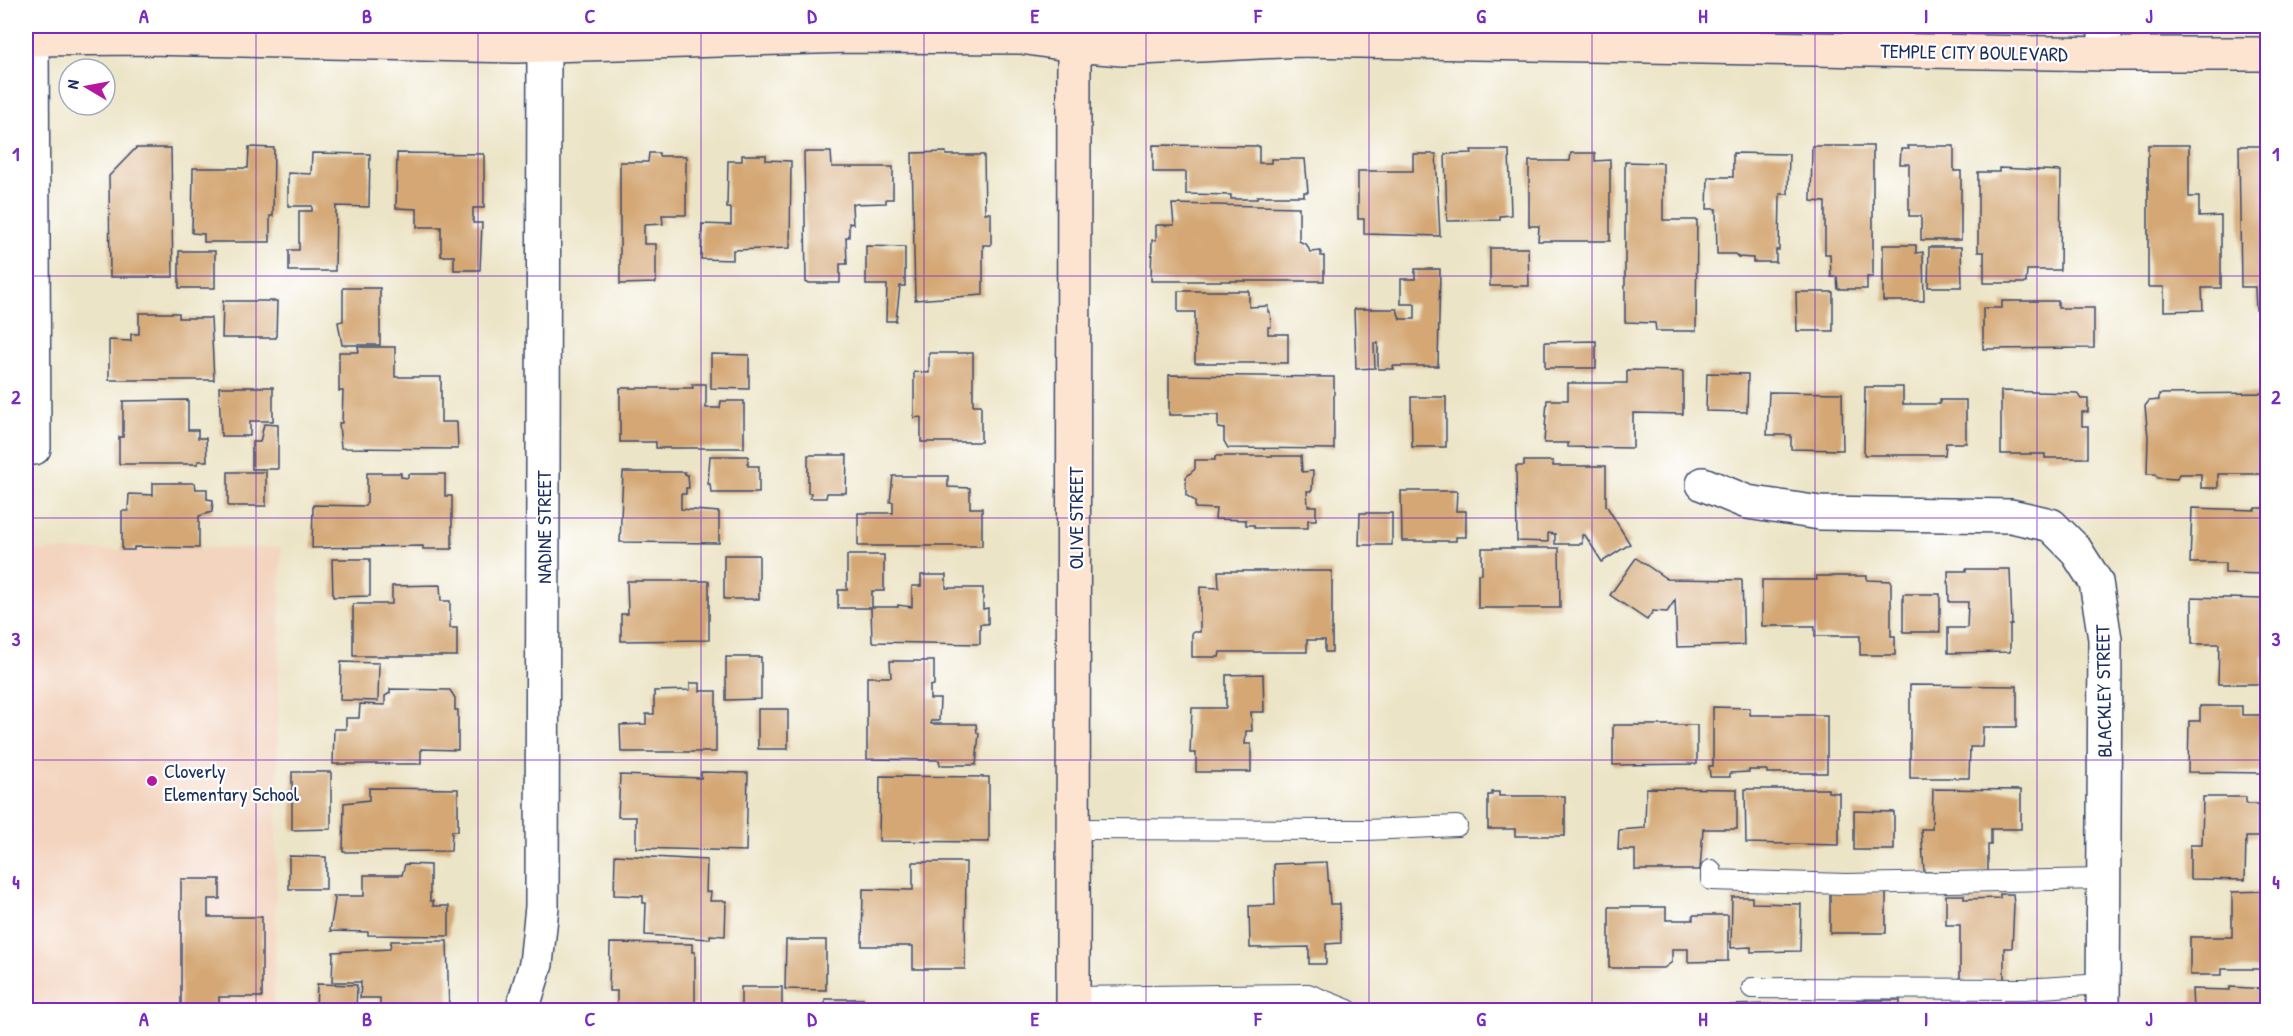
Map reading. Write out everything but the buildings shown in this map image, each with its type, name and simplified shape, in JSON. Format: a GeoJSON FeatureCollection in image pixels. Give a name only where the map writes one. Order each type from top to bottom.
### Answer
{"type":"FeatureCollection","features":[{"type":"Feature","properties":{"kind":"main road","name":"TEMPLE CITY BOULEVARD"},"geometry":{"type":"LineString","coordinates":[[29,39],[525,39],[1074,35],[1122,49],[1300,40],[2105,40],[2268,54]]}},
{"type":"Feature","properties":{"kind":"main road","name":"OLIVE STREET"},"geometry":{"type":"LineString","coordinates":[[1073,1004],[1074,35]]}},
{"type":"Feature","properties":{"kind":"street"},"geometry":{"type":"LineString","coordinates":[[29,39],[34,448]]}},
{"type":"Feature","properties":{"kind":"street","name":"NADINE STREET"},"geometry":{"type":"LineString","coordinates":[[523,1007],[536,964],[542,908],[525,39]]}},
{"type":"Feature","properties":{"kind":"street","name":"BLACKLEY STREET"},"geometry":{"type":"LineString","coordinates":[[1702,484],[1748,502],[1820,513],[2011,516],[2051,525],[2075,549],[2096,582],[2105,639],[2103,997]]}},
{"type":"Feature","properties":{"kind":"lane"},"geometry":{"type":"LineString","coordinates":[[1074,829],[1366,830],[1457,825]]}},
{"type":"Feature","properties":{"kind":"lane"},"geometry":{"type":"LineString","coordinates":[[1711,870],[1711,880],[1846,885],[2104,879]]}},
{"type":"Feature","properties":{"kind":"lane"},"geometry":{"type":"LineString","coordinates":[[1752,988],[2025,989],[2103,997]]}},
{"type":"Feature","properties":{"kind":"lane"},"geometry":{"type":"LineString","coordinates":[[1073,1004],[1308,994],[1348,1011]]}},
{"type":"Feature","properties":{"kind":"shaded area","name":"Cloverly Elementary School"},"geometry":{"type":"Polygon","coordinates":[[[281,547],[274,1010],[26,1010],[26,551],[281,547]]]}},
{"type":"Feature","properties":{"kind":"place","name":"Cloverly Elementary School"},"geometry":{"type":"Point","coordinates":[152,781]}}]}
